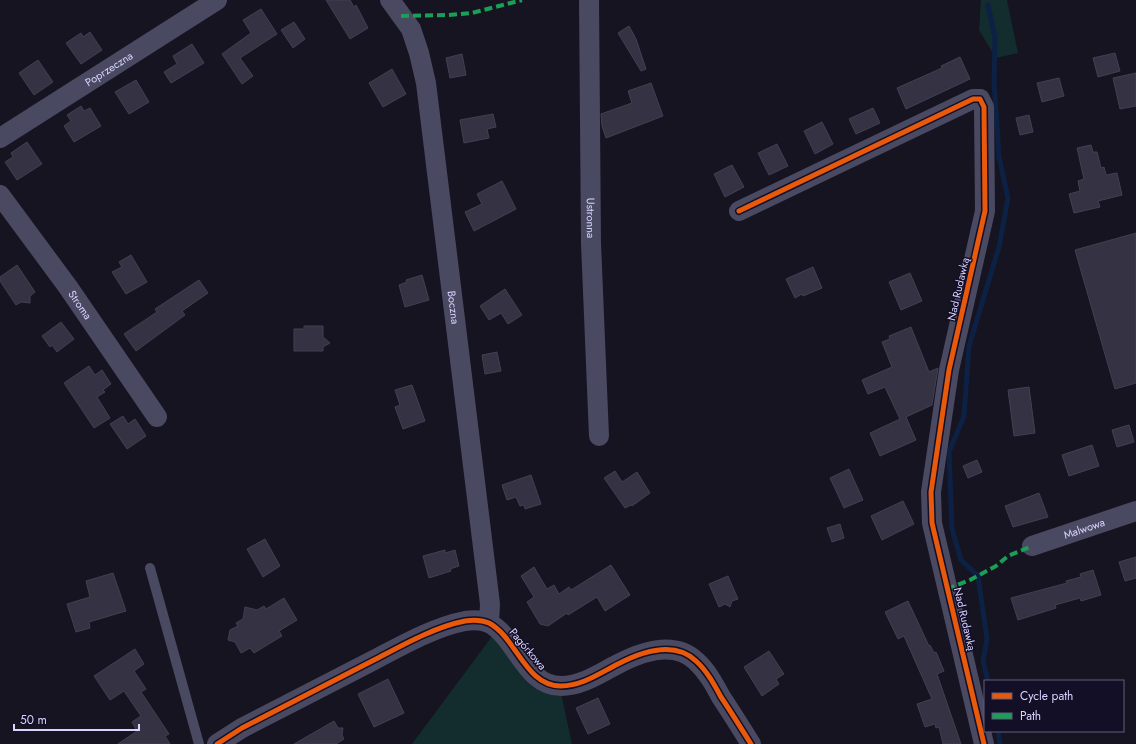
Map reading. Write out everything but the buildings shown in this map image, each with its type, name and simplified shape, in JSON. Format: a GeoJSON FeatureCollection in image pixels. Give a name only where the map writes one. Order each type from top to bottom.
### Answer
{"type":"FeatureCollection","features":[{"type":"Feature","properties":{"kind":"street","name":"Poprzeczna"},"geometry":{"type":"LineString","coordinates":[[0,138],[217,0]]}},
{"type":"Feature","properties":{"kind":"street","name":"Boczna"},"geometry":{"type":"LineString","coordinates":[[390,0],[411,29],[419,53],[426,83],[490,604],[489,623]]}},
{"type":"Feature","properties":{"kind":"street","name":"Ustronna"},"geometry":{"type":"LineString","coordinates":[[589,0],[591,243],[599,436]]}},
{"type":"Feature","properties":{"kind":"street","name":"Nad Rudawką"},"geometry":{"type":"LineString","coordinates":[[739,211],[973,99],[980,99],[984,107],[986,211],[949,370],[931,492],[932,523],[984,744]]}},
{"type":"Feature","properties":{"kind":"street","name":"Stroma"},"geometry":{"type":"LineString","coordinates":[[0,195],[68,287],[157,418]]}},
{"type":"Feature","properties":{"kind":"street","name":"Malwowa"},"geometry":{"type":"LineString","coordinates":[[1032,546],[1136,511]]}},
{"type":"Feature","properties":{"kind":"street"},"geometry":{"type":"LineString","coordinates":[[217,744],[242,728],[411,641],[465,621],[489,623]]}},
{"type":"Feature","properties":{"kind":"street","name":"Pagórkowa"},"geometry":{"type":"LineString","coordinates":[[489,623],[499,631],[529,669],[541,681],[552,686],[578,684],[633,656],[649,651],[666,650],[681,653],[695,660],[708,675],[751,744]]}},
{"type":"Feature","properties":{"kind":"lane"},"geometry":{"type":"LineString","coordinates":[[150,568],[199,744]]}},
{"type":"Feature","properties":{"kind":"green space"},"geometry":{"type":"Polygon","coordinates":[[[981,0],[1007,0],[1018,53],[996,58],[979,30],[981,0]]]}},
{"type":"Feature","properties":{"kind":"green space"},"geometry":{"type":"Polygon","coordinates":[[[493,635],[561,693],[572,744],[412,744],[493,635]]]}},
{"type":"Feature","properties":{"kind":"waterway"},"geometry":{"type":"LineString","coordinates":[[988,5],[995,38],[994,81],[999,157],[1008,198],[999,247],[969,346],[964,416],[949,452],[952,529],[961,560],[978,576],[987,639],[983,661],[988,680]]}},
{"type":"Feature","properties":{"kind":"waterway"},"geometry":{"type":"LineString","coordinates":[[998,732],[1000,744]]}},
{"type":"Feature","properties":{"kind":"marked path"},"geometry":{"type":"LineString","coordinates":[[401,16],[472,13],[522,0]]}},
{"type":"Feature","properties":{"kind":"marked path"},"geometry":{"type":"LineString","coordinates":[[947,589],[970,580],[996,566],[1008,556],[1032,546]]}},
{"type":"Feature","properties":{"kind":"cycle path"},"geometry":{"type":"LineString","coordinates":[[739,211],[973,99],[980,99],[984,107],[985,211],[949,370],[931,492],[932,523],[984,744]]}},
{"type":"Feature","properties":{"kind":"cycle path"},"geometry":{"type":"LineString","coordinates":[[217,744],[242,728],[395,649],[442,628],[453,624],[474,620],[489,623],[499,630],[538,678],[549,684],[561,686],[576,684],[584,681],[647,652],[668,650],[678,651],[687,655],[696,661],[707,673],[751,744]]}}]}
